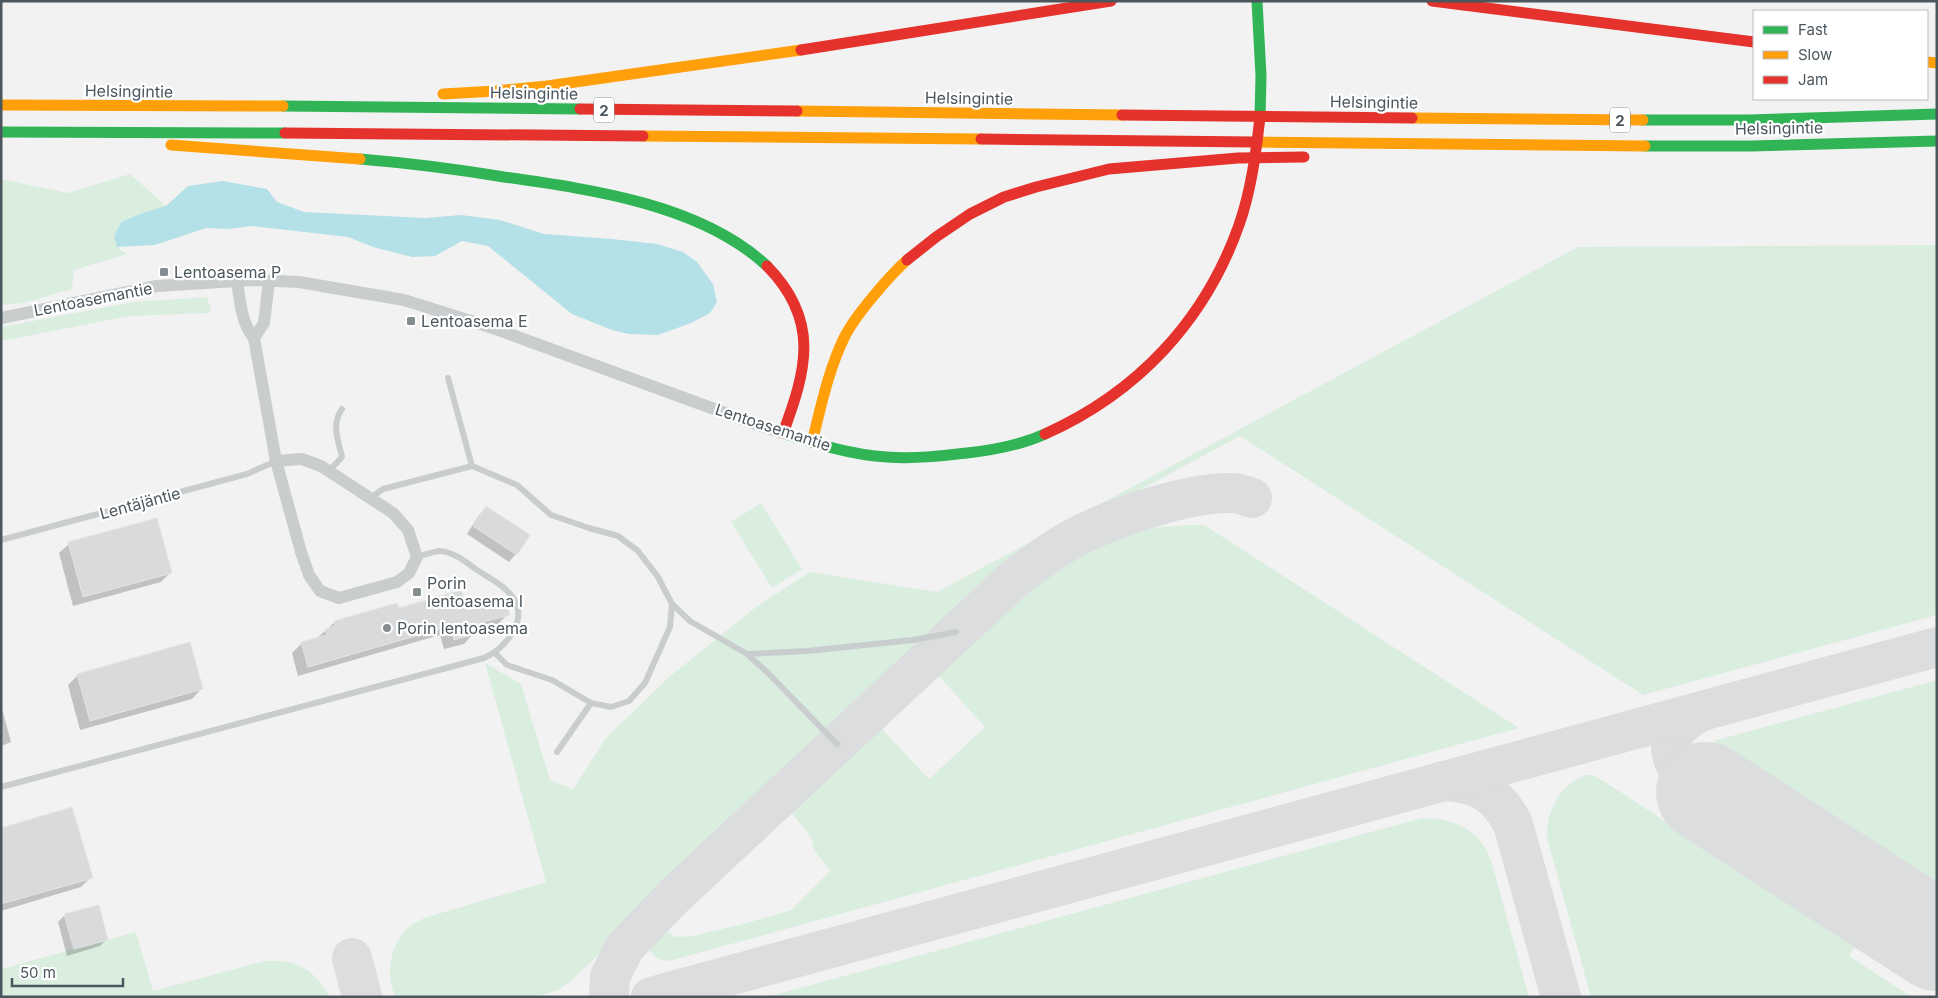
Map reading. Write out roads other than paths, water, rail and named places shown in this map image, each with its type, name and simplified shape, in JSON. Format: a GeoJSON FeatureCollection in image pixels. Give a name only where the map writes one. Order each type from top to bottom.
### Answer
{"type":"FeatureCollection","features":[{"type":"Feature","properties":{"kind":"main road"},"geometry":{"type":"LineString","coordinates":[[429,95],[466,94],[714,63],[1111,1]]}},
{"type":"Feature","properties":{"kind":"main road","name":"Lentoasemantie"},"geometry":{"type":"LineString","coordinates":[[783,433],[812,442],[877,456],[932,457],[995,450],[1033,439],[1068,424],[1100,406],[1133,382],[1169,348],[1193,316],[1227,256],[1239,225],[1252,175],[1261,99],[1257,1]]}},
{"type":"Feature","properties":{"kind":"main road"},"geometry":{"type":"LineString","coordinates":[[1432,1],[1753,42]]}},
{"type":"Feature","properties":{"kind":"main road"},"geometry":{"type":"LineString","coordinates":[[311,106],[391,95]]}},
{"type":"Feature","properties":{"kind":"main road","name":"Helsingintie"},"geometry":{"type":"LineString","coordinates":[[1,105],[170,108],[311,106],[1750,120],[1937,114]]}},
{"type":"Feature","properties":{"kind":"main road"},"geometry":{"type":"LineString","coordinates":[[2,132],[428,166],[566,186],[628,199],[680,216],[716,232],[762,261],[779,279],[792,299],[801,318],[804,338],[803,367],[796,400],[783,433]]}},
{"type":"Feature","properties":{"kind":"main road","name":"Helsingintie"},"geometry":{"type":"LineString","coordinates":[[2,132],[195,132],[1694,146],[1937,141]]}},
{"type":"Feature","properties":{"kind":"main road"},"geometry":{"type":"LineString","coordinates":[[1409,155],[1495,145]]}},
{"type":"Feature","properties":{"kind":"main road"},"geometry":{"type":"LineString","coordinates":[[812,442],[829,375],[844,337],[872,298],[903,264],[936,237],[970,214],[1004,197],[1109,169],[1238,158],[1308,157]]}},
{"type":"Feature","properties":{"kind":"street","name":"Lentoasemantie"},"geometry":{"type":"LineString","coordinates":[[1,318],[157,286],[253,280],[308,284],[404,300],[494,328],[783,433]]}},
{"type":"Feature","properties":{"kind":"street"},"geometry":{"type":"LineString","coordinates":[[237,281],[243,316],[248,332],[254,338],[276,461],[309,575],[320,592],[338,598],[397,582],[409,573],[417,557],[408,530],[393,513],[321,466],[302,459],[276,461]]}},
{"type":"Feature","properties":{"kind":"street"},"geometry":{"type":"LineString","coordinates":[[254,338],[264,323],[269,281]]}},
{"type":"Feature","properties":{"kind":"lane"},"geometry":{"type":"LineString","coordinates":[[448,378],[472,466]]}},
{"type":"Feature","properties":{"kind":"lane"},"geometry":{"type":"LineString","coordinates":[[329,471],[342,457],[335,424],[337,416],[342,409]]}},
{"type":"Feature","properties":{"kind":"lane","name":"Lentäjäntie"},"geometry":{"type":"LineString","coordinates":[[1,540],[247,474],[276,461]]}},
{"type":"Feature","properties":{"kind":"lane"},"geometry":{"type":"LineString","coordinates":[[370,498],[382,489],[472,466],[517,485],[551,515],[618,536],[638,551],[658,577],[672,604],[690,621],[747,654],[837,744]]}},
{"type":"Feature","properties":{"kind":"lane"},"geometry":{"type":"LineString","coordinates":[[1,787],[465,663],[495,653],[506,643],[514,630],[518,614],[514,600],[503,588],[458,557],[440,551],[417,557]]}},
{"type":"Feature","properties":{"kind":"lane"},"geometry":{"type":"LineString","coordinates":[[495,653],[507,665],[552,680],[591,703],[611,707],[629,701],[645,683],[670,627],[672,604]]}},
{"type":"Feature","properties":{"kind":"lane"},"geometry":{"type":"LineString","coordinates":[[747,654],[808,651],[914,640],[956,632]]}},
{"type":"Feature","properties":{"kind":"lane"},"geometry":{"type":"LineString","coordinates":[[557,752],[591,703]]}},
{"type":"Feature","properties":{"kind":"water"},"geometry":{"type":"Polygon","coordinates":[[[223,181],[267,189],[277,202],[304,212],[425,218],[461,215],[500,220],[544,234],[657,244],[683,252],[697,262],[713,284],[717,302],[710,313],[691,323],[658,335],[629,334],[612,330],[572,314],[488,246],[462,241],[435,256],[412,257],[373,247],[348,237],[252,226],[228,229],[206,228],[155,245],[117,247],[114,237],[121,222],[166,206],[188,186],[223,181]]]}},
{"type":"Feature","properties":{"kind":"place","name":"Lentoasema P"},"geometry":{"type":"Point","coordinates":[164,272]}},
{"type":"Feature","properties":{"kind":"place","name":"Lentoasema E"},"geometry":{"type":"Point","coordinates":[411,321]}},
{"type":"Feature","properties":{"kind":"place","name":"Porin lentoasema I"},"geometry":{"type":"Point","coordinates":[417,592]}},
{"type":"Feature","properties":{"kind":"place","name":"Porin lentoasema"},"geometry":{"type":"Point","coordinates":[387,628]}}]}
